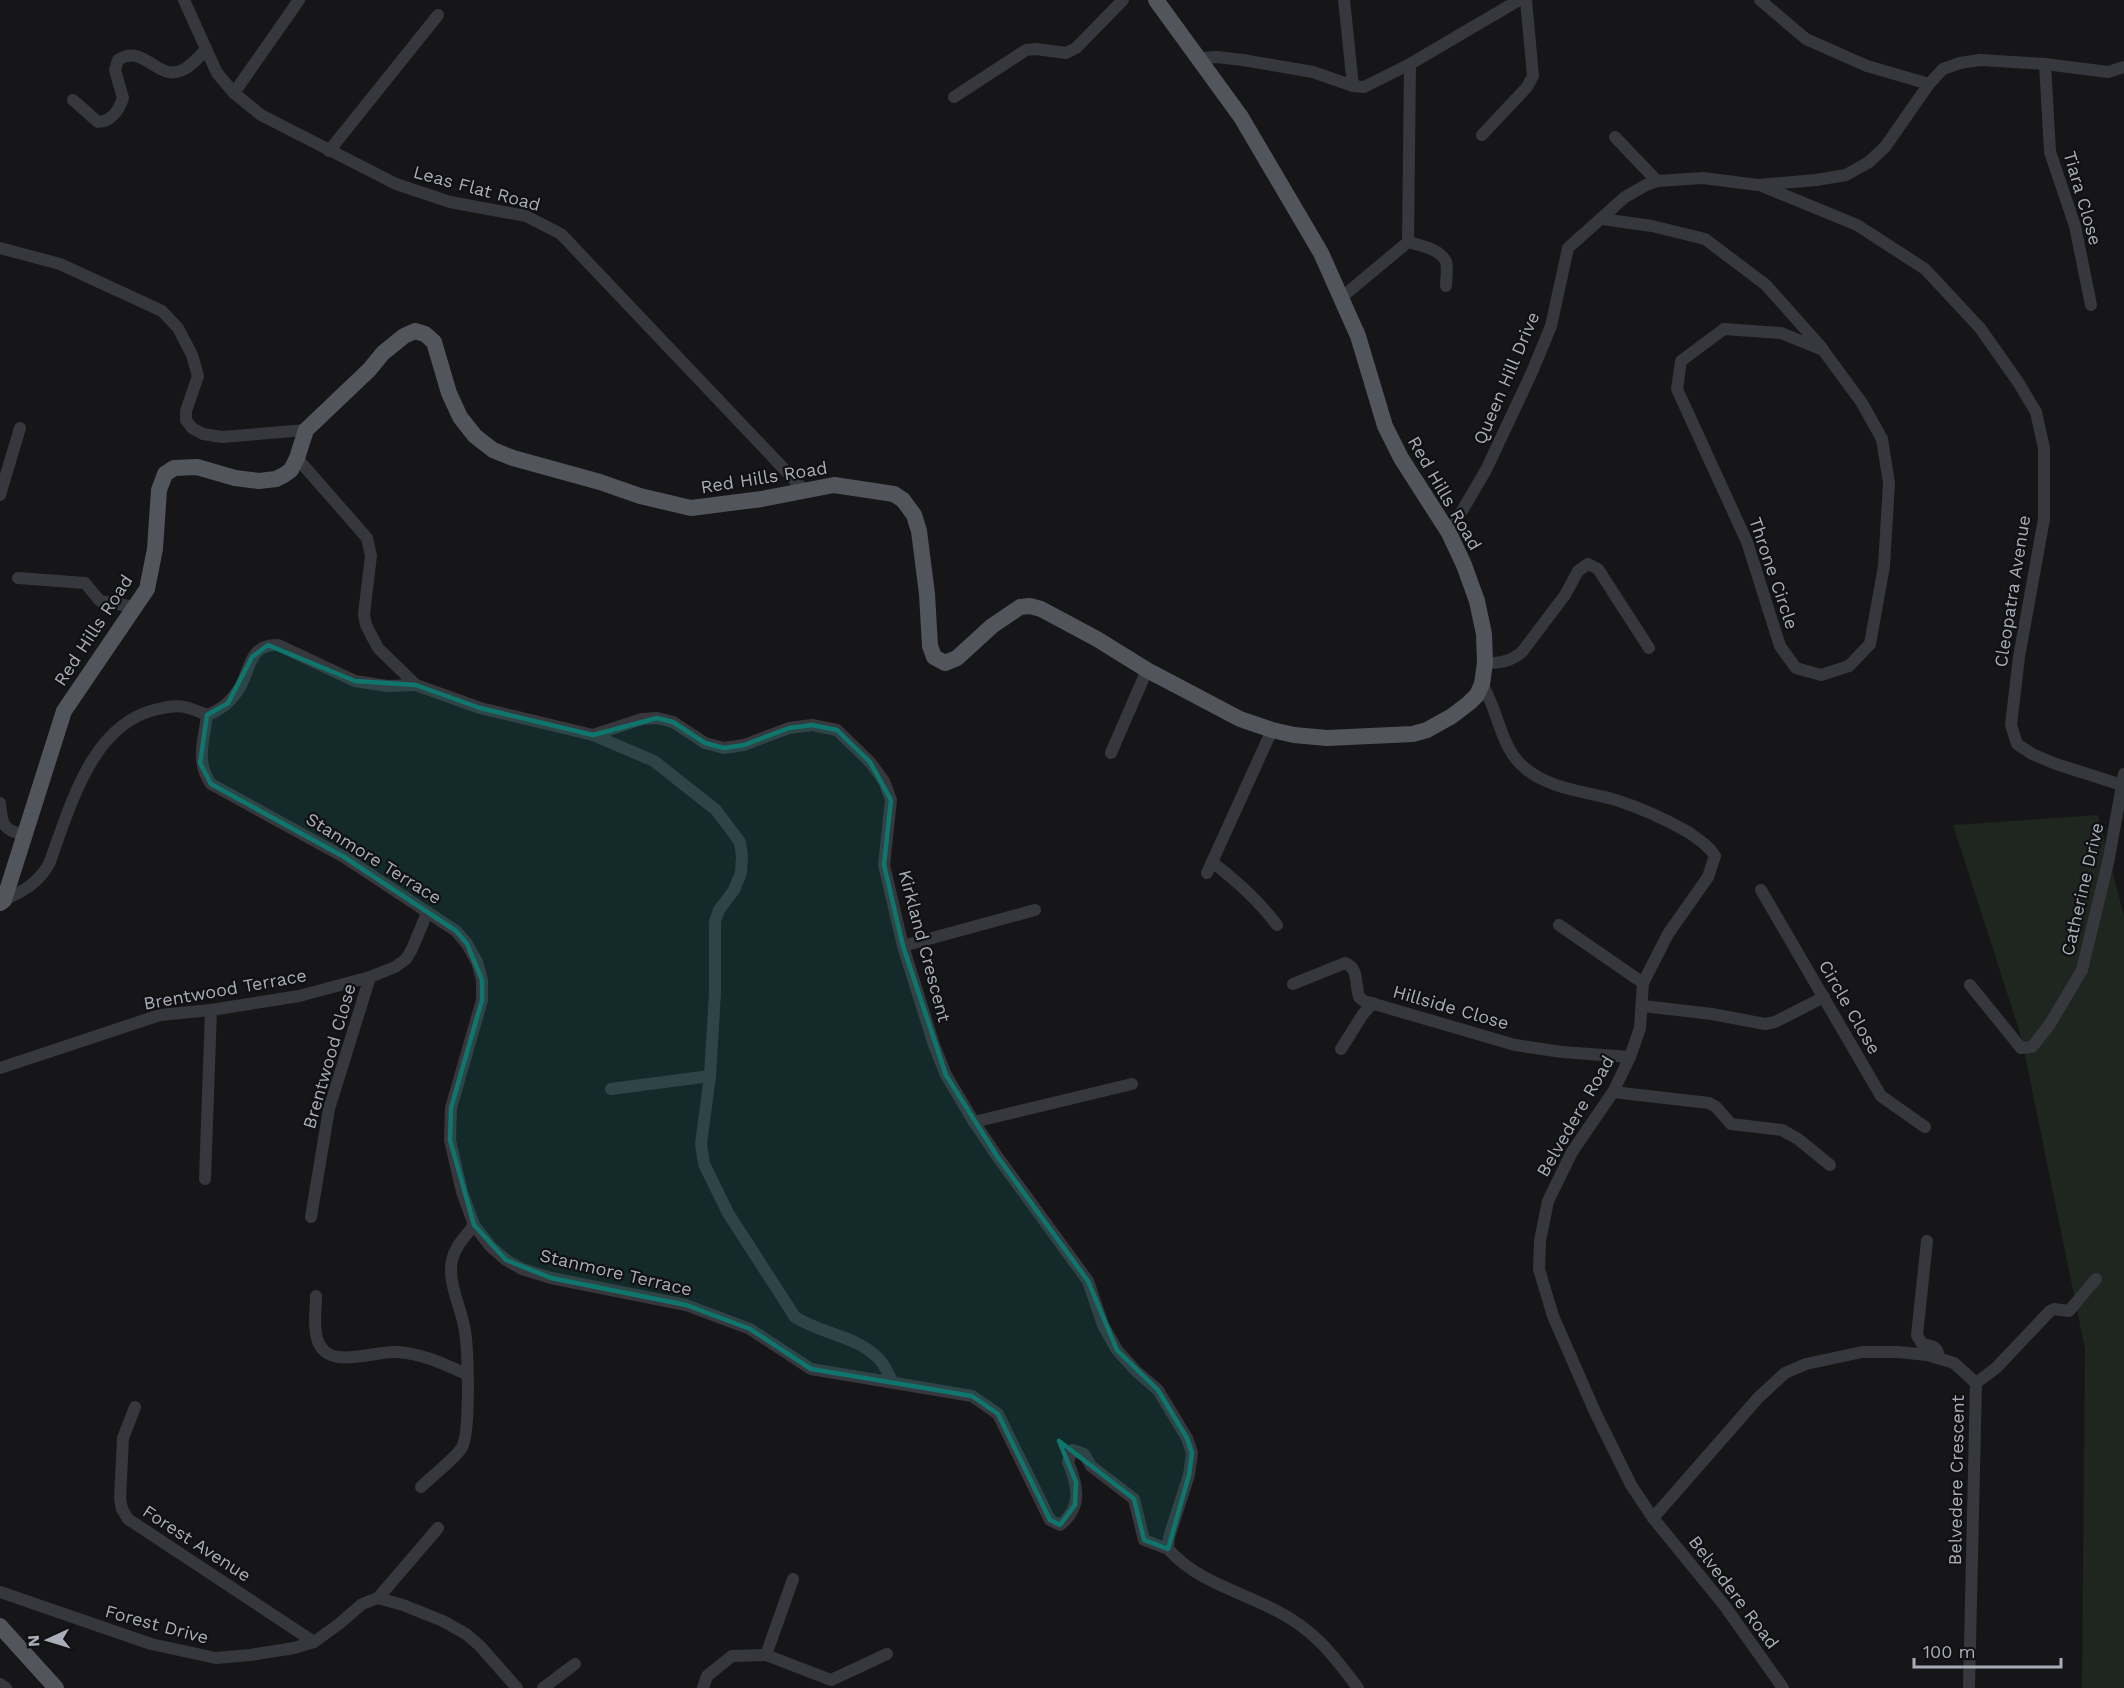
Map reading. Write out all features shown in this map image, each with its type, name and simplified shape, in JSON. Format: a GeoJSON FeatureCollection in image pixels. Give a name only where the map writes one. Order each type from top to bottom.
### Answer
{"type":"FeatureCollection","features":[{"type":"Feature","properties":{"kind":"main road","name":"Red Hills Road"},"geometry":{"type":"LineString","coordinates":[[2,901],[26,835],[64,711],[147,589],[155,549],[159,490],[165,474],[174,468],[197,467],[235,478],[259,481],[276,479],[291,470],[306,430],[384,353],[404,336],[415,332],[425,334],[434,342],[449,393],[465,423],[475,436],[493,450],[513,458],[600,482],[640,496],[691,508],[762,499],[834,484],[894,494],[903,500],[914,515],[919,531],[927,594],[930,646],[934,657],[945,663],[957,658],[992,626],[1020,607],[1030,606],[1041,609],[1097,639],[1147,670],[1240,719],[1294,735],[1327,738],[1413,734],[1427,730],[1469,703],[1482,684],[1485,663],[1484,634],[1477,601],[1464,566],[1449,533],[1401,458],[1385,426],[1358,336],[1321,253],[1241,117],[1156,0]]}},
{"type":"Feature","properties":{"kind":"main road"},"geometry":{"type":"LineString","coordinates":[[0,1626],[56,1688]]}},
{"type":"Feature","properties":{"kind":"street","name":"Leas Flat Road"},"geometry":{"type":"LineString","coordinates":[[184,0],[217,74],[234,93],[261,115],[396,184],[450,202],[526,216],[561,234],[803,489]]}},
{"type":"Feature","properties":{"kind":"street"},"geometry":{"type":"LineString","coordinates":[[234,93],[299,0]]}},
{"type":"Feature","properties":{"kind":"street"},"geometry":{"type":"LineString","coordinates":[[954,97],[1026,50],[1066,53],[1076,48],[1123,0]]}},
{"type":"Feature","properties":{"kind":"street"},"geometry":{"type":"LineString","coordinates":[[1344,0],[1353,86]]}},
{"type":"Feature","properties":{"kind":"street"},"geometry":{"type":"LineString","coordinates":[[1200,58],[1243,60],[1313,72],[1353,86],[1364,87],[1410,64],[1508,3],[1520,0]]}},
{"type":"Feature","properties":{"kind":"street"},"geometry":{"type":"LineString","coordinates":[[1482,135],[1527,87],[1533,76],[1526,0]]}},
{"type":"Feature","properties":{"kind":"street"},"geometry":{"type":"LineString","coordinates":[[1760,0],[1806,39],[1867,66],[1929,84]]}},
{"type":"Feature","properties":{"kind":"street"},"geometry":{"type":"LineString","coordinates":[[329,151],[438,15]]}},
{"type":"Feature","properties":{"kind":"street"},"geometry":{"type":"LineString","coordinates":[[73,100],[98,123],[104,122],[111,118],[123,98],[114,70],[118,60],[124,55],[133,54],[170,73],[178,73],[186,69],[206,49]]}},
{"type":"Feature","properties":{"kind":"street","name":"Queen Hill Drive"},"geometry":{"type":"LineString","coordinates":[[1449,533],[1486,470],[1532,372],[1551,326],[1568,248],[1625,197],[1657,181],[1704,178],[1758,185],[1846,175],[1869,162],[1885,147],[1929,84],[1943,69],[1960,63],[1980,60],[2045,64],[2108,72],[2124,67]]}},
{"type":"Feature","properties":{"kind":"street"},"geometry":{"type":"LineString","coordinates":[[1342,297],[1408,242],[1410,64]]}},
{"type":"Feature","properties":{"kind":"street","name":"Tiara Close"},"geometry":{"type":"LineString","coordinates":[[2045,64],[2050,152],[2075,226],[2091,305]]}},
{"type":"Feature","properties":{"kind":"street"},"geometry":{"type":"LineString","coordinates":[[1615,137],[1657,181]]}},
{"type":"Feature","properties":{"kind":"street","name":"Cleopatra Avenue"},"geometry":{"type":"LineString","coordinates":[[1758,185],[1857,225],[1925,269],[1980,328],[2018,382],[2036,412],[2044,448],[2044,519],[2019,657],[2011,725],[2017,744],[2032,754],[2056,765],[2123,780]]}},
{"type":"Feature","properties":{"kind":"street","name":"Throne Circle"},"geometry":{"type":"LineString","coordinates":[[1602,219],[1652,226],[1705,239],[1766,285],[1823,350],[1862,403],[1882,439],[1889,483],[1884,566],[1870,644],[1849,666],[1821,675],[1796,668],[1779,646],[1747,542],[1677,389],[1681,361],[1724,329],[1780,333],[1823,350]]}},
{"type":"Feature","properties":{"kind":"street"},"geometry":{"type":"LineString","coordinates":[[1408,242],[1434,251],[1443,257],[1446,263],[1446,286]]}},
{"type":"Feature","properties":{"kind":"street"},"geometry":{"type":"LineString","coordinates":[[0,248],[60,264],[162,311],[178,328],[192,355],[198,376],[186,411],[186,420],[192,428],[203,434],[222,437],[306,430]]}},
{"type":"Feature","properties":{"kind":"street"},"geometry":{"type":"LineString","coordinates":[[0,495],[20,428]]}},
{"type":"Feature","properties":{"kind":"street"},"geometry":{"type":"LineString","coordinates":[[297,458],[367,538],[371,556],[364,614],[366,625],[378,648],[416,685]]}},
{"type":"Feature","properties":{"kind":"street"},"geometry":{"type":"LineString","coordinates":[[1485,663],[1503,663],[1522,652],[1565,595],[1578,571],[1588,564],[1598,569],[1649,648]]}},
{"type":"Feature","properties":{"kind":"street"},"geometry":{"type":"LineString","coordinates":[[18,578],[85,584],[100,601],[135,607]]}},
{"type":"Feature","properties":{"kind":"street"},"geometry":{"type":"LineString","coordinates":[[2,901],[31,886],[49,864],[86,771],[96,753],[113,732],[139,715],[169,707],[184,706],[207,715],[218,711],[228,703],[240,687],[252,657],[268,645],[278,645],[355,681],[387,686],[416,685],[480,708],[593,735],[654,761],[716,810],[740,842],[742,856],[741,873],[734,890],[719,910],[715,921],[715,992],[710,1076],[701,1144],[704,1164],[728,1213],[795,1317],[807,1325],[867,1349],[880,1360],[893,1383]]}},
{"type":"Feature","properties":{"kind":"street"},"geometry":{"type":"LineString","coordinates":[[1111,753],[1147,670]]}},
{"type":"Feature","properties":{"kind":"street","name":"Belvedere Road"},"geometry":{"type":"LineString","coordinates":[[1482,684],[1489,696],[1508,748],[1515,759],[1526,769],[1544,780],[1652,813],[1702,841],[1711,849],[1714,856],[1708,877],[1668,934],[1643,983],[1640,1028],[1630,1057],[1613,1092],[1572,1152],[1548,1201],[1540,1241],[1539,1269],[1553,1316],[1595,1412],[1631,1485],[1653,1518],[1724,1605],[1783,1688]]}},
{"type":"Feature","properties":{"kind":"street","name":"Stanmore Terrace"},"geometry":{"type":"LineString","coordinates":[[207,715],[201,764],[211,784],[344,857],[456,931],[467,944],[477,962],[482,980],[482,1000],[451,1108],[450,1140],[462,1192],[474,1226],[490,1246],[506,1260],[522,1269],[551,1278],[686,1305],[750,1329],[811,1369],[972,1396],[998,1414],[1050,1520],[1060,1525],[1071,1517],[1076,1505],[1076,1482],[1068,1462],[1072,1450],[1084,1454],[1092,1466],[1134,1499],[1144,1540],[1168,1550]]}},
{"type":"Feature","properties":{"kind":"street","name":"Kirkland Crescent"},"geometry":{"type":"LineString","coordinates":[[593,735],[642,719],[657,718],[674,722],[705,743],[724,748],[744,746],[789,728],[812,725],[837,730],[870,762],[884,781],[891,800],[884,865],[903,946],[934,1045],[946,1075],[974,1122],[1088,1281],[1103,1325],[1118,1350],[1136,1371],[1158,1390],[1187,1438],[1192,1453],[1189,1475],[1169,1537],[1168,1550]]}},
{"type":"Feature","properties":{"kind":"street"},"geometry":{"type":"LineString","coordinates":[[1272,730],[1210,868],[1236,880],[1265,909],[1277,926]]}},
{"type":"Feature","properties":{"kind":"street","name":"Catherine Drive"},"geometry":{"type":"LineString","coordinates":[[1970,985],[2018,1046],[2024,1049],[2034,1045],[2050,1024],[2082,970],[2109,858],[2123,780]]}},
{"type":"Feature","properties":{"kind":"street"},"geometry":{"type":"LineString","coordinates":[[0,804],[2,823],[9,830],[26,835]]}},
{"type":"Feature","properties":{"kind":"street","name":"Circle Close"},"geometry":{"type":"LineString","coordinates":[[1761,890],[1881,1096],[1924,1127]]}},
{"type":"Feature","properties":{"kind":"street"},"geometry":{"type":"LineString","coordinates":[[903,946],[1035,910]]}},
{"type":"Feature","properties":{"kind":"street","name":"Brentwood Terrace"},"geometry":{"type":"LineString","coordinates":[[0,1068],[147,1019],[176,1012],[211,1010],[299,996],[395,968],[406,959],[412,949],[427,913]]}},
{"type":"Feature","properties":{"kind":"street"},"geometry":{"type":"LineString","coordinates":[[1559,926],[1643,983]]}},
{"type":"Feature","properties":{"kind":"street","name":"Hillside Close"},"geometry":{"type":"LineString","coordinates":[[1293,984],[1345,963],[1352,966],[1355,971],[1359,997],[1373,1003],[1515,1045],[1562,1052],[1630,1057]]}},
{"type":"Feature","properties":{"kind":"street","name":"Brentwood Close"},"geometry":{"type":"LineString","coordinates":[[311,1216],[329,1109],[370,977]]}},
{"type":"Feature","properties":{"kind":"street"},"geometry":{"type":"LineString","coordinates":[[1643,1006],[1712,1014],[1765,1024],[1775,1022],[1824,997]]}},
{"type":"Feature","properties":{"kind":"street"},"geometry":{"type":"LineString","coordinates":[[1341,1049],[1362,1014],[1373,1003]]}},
{"type":"Feature","properties":{"kind":"street"},"geometry":{"type":"LineString","coordinates":[[204,1179],[211,1010]]}},
{"type":"Feature","properties":{"kind":"street"},"geometry":{"type":"LineString","coordinates":[[611,1089],[710,1076]]}},
{"type":"Feature","properties":{"kind":"street"},"geometry":{"type":"LineString","coordinates":[[974,1122],[1131,1084]]}},
{"type":"Feature","properties":{"kind":"street"},"geometry":{"type":"LineString","coordinates":[[1613,1092],[1708,1103],[1716,1107],[1731,1124],[1782,1130],[1798,1139],[1830,1165]]}},
{"type":"Feature","properties":{"kind":"street"},"geometry":{"type":"LineString","coordinates":[[421,1487],[461,1449],[466,1437],[465,1332],[452,1276],[452,1261],[456,1249],[474,1226]]}},
{"type":"Feature","properties":{"kind":"street"},"geometry":{"type":"LineString","coordinates":[[1927,1241],[1917,1335],[1918,1341],[1922,1344],[1938,1350],[1939,1358]]}},
{"type":"Feature","properties":{"kind":"street"},"geometry":{"type":"LineString","coordinates":[[1976,1383],[1996,1368],[2050,1311],[2054,1309],[2069,1311],[2096,1279]]}},
{"type":"Feature","properties":{"kind":"street"},"geometry":{"type":"LineString","coordinates":[[316,1296],[316,1338],[321,1348],[333,1357],[344,1358],[396,1352],[426,1357],[466,1374]]}},
{"type":"Feature","properties":{"kind":"street","name":"Belvedere Crescent"},"geometry":{"type":"LineString","coordinates":[[1653,1518],[1758,1398],[1785,1374],[1806,1364],[1862,1352],[1927,1354],[1954,1363],[1976,1383],[1969,1688]]}},
{"type":"Feature","properties":{"kind":"street","name":"Forest Avenue"},"geometry":{"type":"LineString","coordinates":[[135,1407],[123,1438],[120,1499],[128,1520],[314,1642]]}},
{"type":"Feature","properties":{"kind":"street"},"geometry":{"type":"LineString","coordinates":[[438,1528],[378,1598],[443,1621],[466,1634],[480,1646],[517,1688]]}},
{"type":"Feature","properties":{"kind":"street"},"geometry":{"type":"LineString","coordinates":[[1168,1550],[1182,1564],[1209,1581],[1275,1610],[1299,1624],[1325,1645],[1358,1688]]}},
{"type":"Feature","properties":{"kind":"street"},"geometry":{"type":"LineString","coordinates":[[766,1655],[794,1579]]}},
{"type":"Feature","properties":{"kind":"street","name":"Forest Drive"},"geometry":{"type":"LineString","coordinates":[[0,1592],[151,1644],[208,1657],[250,1655],[294,1648],[314,1642],[362,1604],[378,1598]]}},
{"type":"Feature","properties":{"kind":"street"},"geometry":{"type":"LineString","coordinates":[[703,1688],[707,1676],[732,1656],[766,1655],[831,1680],[887,1654]]}},
{"type":"Feature","properties":{"kind":"street"},"geometry":{"type":"LineString","coordinates":[[543,1688],[575,1664]]}},
{"type":"Feature","properties":{"kind":"street"},"geometry":{"type":"LineString","coordinates":[[0,1684],[6,1688]]}},
{"type":"Feature","properties":{"kind":"highlighted area"},"geometry":{"type":"Polygon","coordinates":[[[268,645],[355,681],[416,685],[480,708],[593,735],[657,718],[673,722],[705,743],[724,748],[744,745],[789,728],[812,725],[837,730],[870,762],[891,800],[884,865],[903,946],[946,1075],[997,1156],[1088,1281],[1117,1350],[1158,1390],[1187,1438],[1192,1453],[1189,1475],[1168,1549],[1144,1540],[1134,1499],[1059,1441],[1076,1482],[1075,1505],[1060,1525],[1050,1520],[998,1414],[972,1396],[811,1369],[750,1329],[686,1305],[551,1278],[506,1260],[474,1225],[450,1140],[451,1108],[482,1000],[482,980],[467,944],[456,931],[344,857],[211,784],[200,763],[207,715],[228,703],[252,657],[268,645]]]}},
{"type":"Feature","properties":{"kind":"shaded area"},"geometry":{"type":"Polygon","coordinates":[[[2098,815],[2124,916],[2124,1688],[2082,1688],[2085,1349],[2021,1036],[1953,825],[2098,815]]]}}]}
